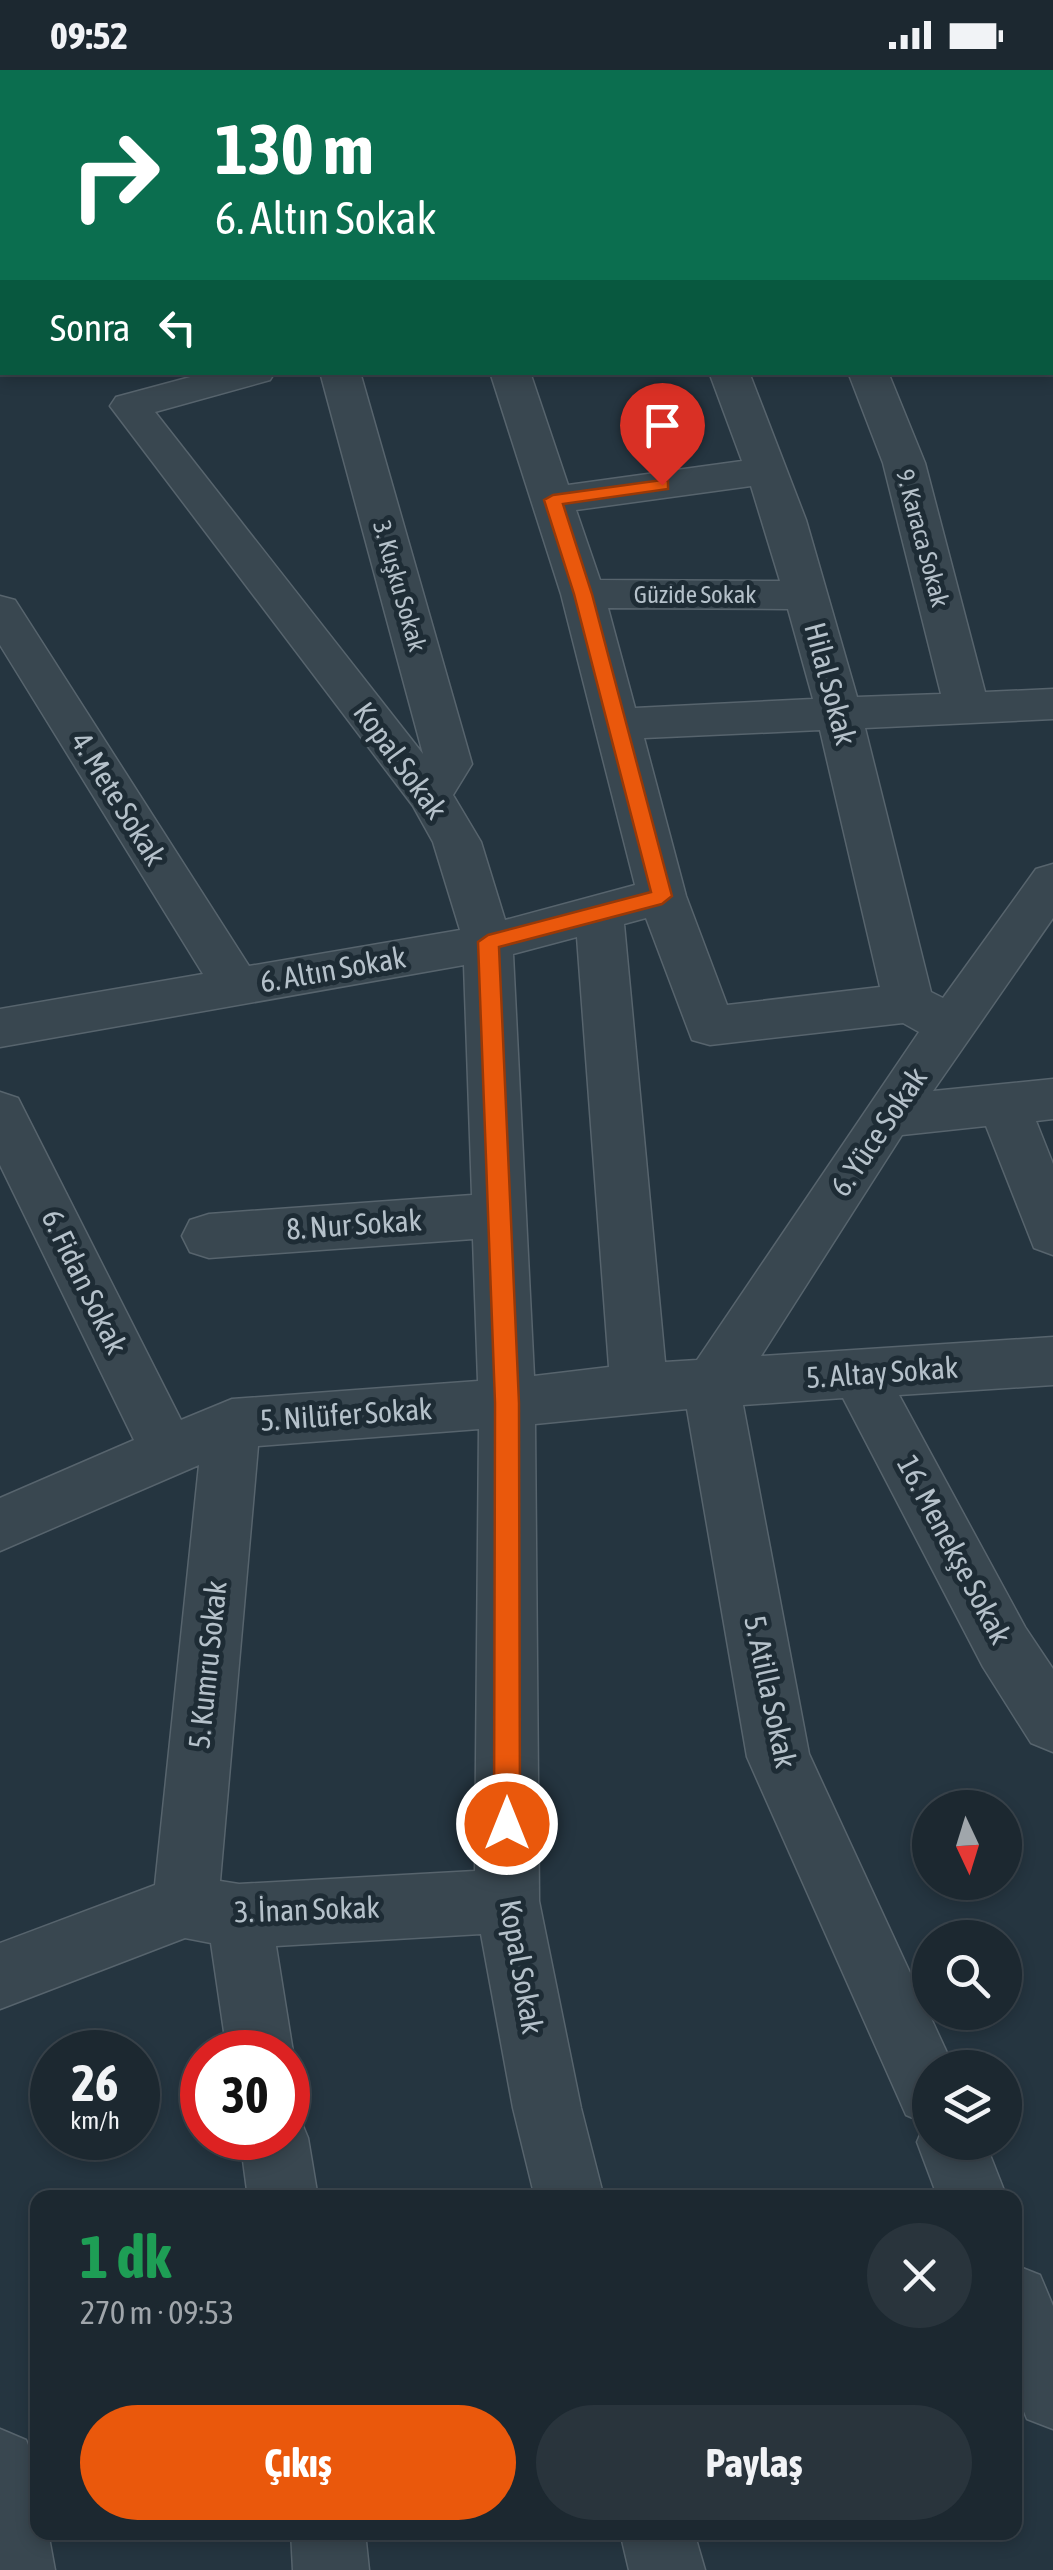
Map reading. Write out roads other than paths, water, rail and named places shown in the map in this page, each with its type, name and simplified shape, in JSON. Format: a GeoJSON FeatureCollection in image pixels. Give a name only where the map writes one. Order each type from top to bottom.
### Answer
{"type":"FeatureCollection","features":[{"type":"Feature","properties":{"kind":"street","name":"Kopal Sokak"},"geometry":{"type":"LineString","coordinates":[[245,375],[130,406],[430,796],[457,842],[488,942],[507,1403],[506,1901],[547,2108],[568,2190]]}},
{"type":"Feature","properties":{"kind":"street","name":"3. Kuşku Sokak"},"geometry":{"type":"LineString","coordinates":[[341,375],[450,764],[430,796]]}},
{"type":"Feature","properties":{"kind":"street"},"geometry":{"type":"LineString","coordinates":[[511,375],[583,594],[662,896],[710,1026],[930,1014]]}},
{"type":"Feature","properties":{"kind":"street","name":"Hilal Sokak"},"geometry":{"type":"LineString","coordinates":[[730,375],[767,471],[806,595],[930,1014]]}},
{"type":"Feature","properties":{"kind":"street","name":"9. Karaca Sokak"},"geometry":{"type":"LineString","coordinates":[[869,375],[904,464],[968,707]]}},
{"type":"Feature","properties":{"kind":"street"},"geometry":{"type":"LineString","coordinates":[[553,500],[767,471]]}},
{"type":"Feature","properties":{"kind":"street","name":"Güzide Sokak"},"geometry":{"type":"LineString","coordinates":[[583,594],[806,595]]}},
{"type":"Feature","properties":{"kind":"street","name":"4. Mete Sokak"},"geometry":{"type":"LineString","coordinates":[[0,610],[237,988]]}},
{"type":"Feature","properties":{"kind":"street"},"geometry":{"type":"LineString","coordinates":[[618,724],[1053,704]]}},
{"type":"Feature","properties":{"kind":"street","name":"6. Yüce Sokak"},"geometry":{"type":"LineString","coordinates":[[711,1386],[888,1116],[930,1014],[1053,881]]}},
{"type":"Feature","properties":{"kind":"street","name":"6. Altın Sokak"},"geometry":{"type":"LineString","coordinates":[[0,1028],[488,942],[662,896]]}},
{"type":"Feature","properties":{"kind":"street"},"geometry":{"type":"LineString","coordinates":[[599,913],[640,1388]]}},
{"type":"Feature","properties":{"kind":"street"},"geometry":{"type":"LineString","coordinates":[[888,1116],[1028,1102],[1053,1233]]}},
{"type":"Feature","properties":{"kind":"street","name":"6. Fidan Sokak"},"geometry":{"type":"LineString","coordinates":[[0,1112],[168,1452]]}},
{"type":"Feature","properties":{"kind":"street","name":"8. Nur Sokak"},"geometry":{"type":"LineString","coordinates":[[209,1236],[499,1214]]}},
{"type":"Feature","properties":{"kind":"street","name":"5. Altay Sokak"},"geometry":{"type":"LineString","coordinates":[[711,1386],[1053,1362]]}},
{"type":"Feature","properties":{"kind":"street","name":"16. Menekşe Sokak"},"geometry":{"type":"LineString","coordinates":[[860,1374],[1004,1647],[1053,1724]]}},
{"type":"Feature","properties":{"kind":"street","name":"5. Nilüfer Sokak"},"geometry":{"type":"LineString","coordinates":[[0,1524],[232,1424],[507,1403],[640,1388],[711,1386]]}},
{"type":"Feature","properties":{"kind":"street","name":"5. Atilla Sokak"},"geometry":{"type":"LineString","coordinates":[[711,1386],[778,1757],[913,2050]]}},
{"type":"Feature","properties":{"kind":"street","name":"5. Kumru Sokak"},"geometry":{"type":"LineString","coordinates":[[232,1424],[212,1911],[253,2030]]}},
{"type":"Feature","properties":{"kind":"street","name":"3. İnan Sokak"},"geometry":{"type":"LineString","coordinates":[[0,1976],[212,1911],[506,1901]]}},
{"type":"Feature","properties":{"kind":"street"},"geometry":{"type":"LineString","coordinates":[[277,2160],[282,2190]]}},
{"type":"Feature","properties":{"kind":"street"},"geometry":{"type":"LineString","coordinates":[[958,2160],[971,2190]]}},
{"type":"Feature","properties":{"kind":"street"},"geometry":{"type":"LineString","coordinates":[[1022,2317],[1053,2393]]}},
{"type":"Feature","properties":{"kind":"street"},"geometry":{"type":"LineString","coordinates":[[0,2466],[17,2570]]}},
{"type":"Feature","properties":{"kind":"street"},"geometry":{"type":"LineString","coordinates":[[329,2540],[332,2570]]}},
{"type":"Feature","properties":{"kind":"street"},"geometry":{"type":"LineString","coordinates":[[660,2540],[667,2570]]}}]}
